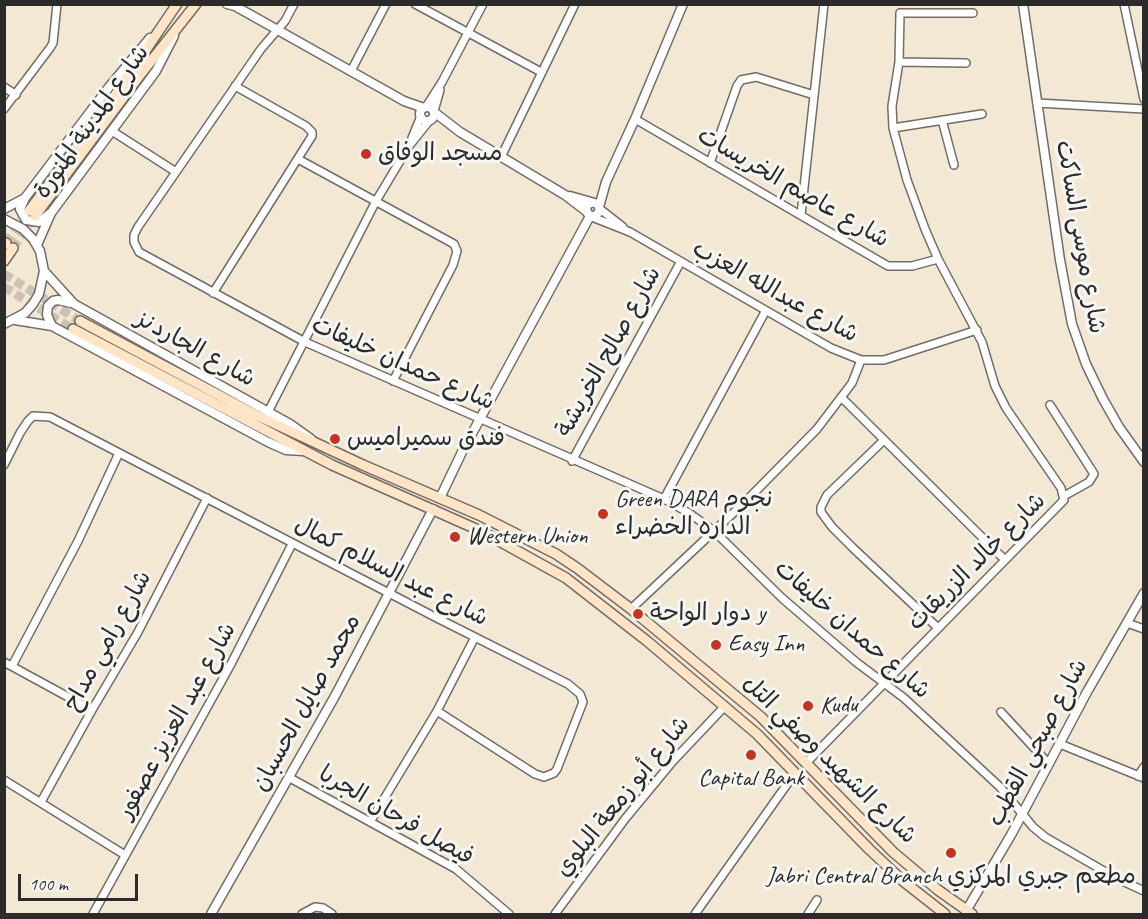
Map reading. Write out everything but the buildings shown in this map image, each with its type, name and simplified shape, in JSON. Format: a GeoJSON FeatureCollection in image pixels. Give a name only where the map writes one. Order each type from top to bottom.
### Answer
{"type":"FeatureCollection","features":[{"type":"Feature","properties":{"kind":"main road","name":"شارع المدينة المنورة"},"geometry":{"type":"LineString","coordinates":[[177,4],[32,214],[196,4]]}},
{"type":"Feature","properties":{"kind":"main road"},"geometry":{"type":"LineString","coordinates":[[4,261],[8,245]]}},
{"type":"Feature","properties":{"kind":"main road"},"geometry":{"type":"LineString","coordinates":[[81,321],[291,438],[306,451]]}},
{"type":"Feature","properties":{"kind":"main road"},"geometry":{"type":"LineString","coordinates":[[73,329],[291,438],[314,443]]}},
{"type":"Feature","properties":{"kind":"main road","name":"شارع الشهيد وصفي التل"},"geometry":{"type":"LineString","coordinates":[[314,443],[479,515],[556,554],[577,568],[631,609],[761,717],[879,838],[931,884],[969,913]]}},
{"type":"Feature","properties":{"kind":"main road","name":"شارع الشهيد وصفي التل"},"geometry":{"type":"LineString","coordinates":[[306,451],[360,478],[483,532],[566,578],[616,616],[757,734],[850,831],[932,906],[945,915]]}},
{"type":"Feature","properties":{"kind":"main road"},"geometry":{"type":"LineString","coordinates":[[850,831],[861,820]]}},
{"type":"Feature","properties":{"kind":"main road"},"geometry":{"type":"LineString","coordinates":[[869,849],[879,838]]}},
{"type":"Feature","properties":{"kind":"street"},"geometry":{"type":"LineString","coordinates":[[4,109],[53,43],[57,4]]}},
{"type":"Feature","properties":{"kind":"street","name":"شارع حمدان خليفات"},"geometry":{"type":"LineString","coordinates":[[294,4],[138,227],[134,234],[135,247],[151,259],[304,342],[689,513],[714,531],[782,598],[856,662],[904,698],[1000,787],[1045,837],[1143,891]]}},
{"type":"Feature","properties":{"kind":"street"},"geometry":{"type":"LineString","coordinates":[[351,71],[386,4]]}},
{"type":"Feature","properties":{"kind":"street"},"geometry":{"type":"LineString","coordinates":[[415,4],[541,72]]}},
{"type":"Feature","properties":{"kind":"street"},"geometry":{"type":"LineString","coordinates":[[268,412],[376,201],[427,114],[483,4]]}},
{"type":"Feature","properties":{"kind":"street"},"geometry":{"type":"LineString","coordinates":[[501,157],[575,4]]}},
{"type":"Feature","properties":{"kind":"street"},"geometry":{"type":"LineString","coordinates":[[595,205],[635,119],[683,4]]}},
{"type":"Feature","properties":{"kind":"street"},"geometry":{"type":"LineString","coordinates":[[801,215],[824,4]]}},
{"type":"Feature","properties":{"kind":"street","name":"شارع موسى الساكت"},"geometry":{"type":"LineString","coordinates":[[1023,4],[1060,260],[1072,324],[1086,364],[1103,399],[1143,462]]}},
{"type":"Feature","properties":{"kind":"street"},"geometry":{"type":"LineString","coordinates":[[1124,4],[1143,99]]}},
{"type":"Feature","properties":{"kind":"street","name":"شارع عبدالله العزب"},"geometry":{"type":"LineString","coordinates":[[232,5],[460,132],[565,195],[589,215],[630,232]]}},
{"type":"Feature","properties":{"kind":"street","name":"شارع خالد الزريقات"},"geometry":{"type":"LineString","coordinates":[[807,762],[1062,505],[1064,496],[1061,488],[1006,408],[995,386],[987,352],[938,258],[908,180],[894,128],[892,106],[899,62],[900,12],[973,13]]}},
{"type":"Feature","properties":{"kind":"street","name":"شارع المدينة المنورة"},"geometry":{"type":"LineString","coordinates":[[4,209],[25,198],[109,87],[167,17]]}},
{"type":"Feature","properties":{"kind":"street","name":"شارع المدينة المنورة"},"geometry":{"type":"LineString","coordinates":[[37,245],[51,213],[156,71],[182,23]]}},
{"type":"Feature","properties":{"kind":"street"},"geometry":{"type":"LineString","coordinates":[[899,62],[966,63]]}},
{"type":"Feature","properties":{"kind":"street"},"geometry":{"type":"LineString","coordinates":[[710,163],[741,80],[756,77],[814,95]]}},
{"type":"Feature","properties":{"kind":"street"},"geometry":{"type":"LineString","coordinates":[[213,293],[312,136],[310,129],[235,86]]}},
{"type":"Feature","properties":{"kind":"street"},"geometry":{"type":"LineString","coordinates":[[4,87],[15,95]]}},
{"type":"Feature","properties":{"kind":"street"},"geometry":{"type":"LineString","coordinates":[[1037,103],[1143,109]]}},
{"type":"Feature","properties":{"kind":"street"},"geometry":{"type":"LineString","coordinates":[[894,128],[982,114]]}},
{"type":"Feature","properties":{"kind":"street","name":"شارع عاصم الخريسات"},"geometry":{"type":"LineString","coordinates":[[635,119],[888,266],[912,266],[938,258]]}},
{"type":"Feature","properties":{"kind":"street"},"geometry":{"type":"LineString","coordinates":[[942,120],[954,165]]}},
{"type":"Feature","properties":{"kind":"street"},"geometry":{"type":"LineString","coordinates":[[112,131],[176,172]]}},
{"type":"Feature","properties":{"kind":"street"},"geometry":{"type":"LineString","coordinates":[[298,159],[449,240],[457,251],[453,265],[393,381]]}},
{"type":"Feature","properties":{"kind":"street","name":"شارع عبدالله العزب"},"geometry":{"type":"LineString","coordinates":[[565,195],[595,205],[630,232],[765,312],[831,348],[861,360],[884,360],[977,330]]}},
{"type":"Feature","properties":{"kind":"street"},"geometry":{"type":"LineString","coordinates":[[25,198],[20,210],[26,220],[39,222],[51,213]]}},
{"type":"Feature","properties":{"kind":"street"},"geometry":{"type":"LineString","coordinates":[[440,498],[589,215],[586,207],[595,205]]}},
{"type":"Feature","properties":{"kind":"street"},"geometry":{"type":"LineString","coordinates":[[589,215],[599,213],[595,205]]}},
{"type":"Feature","properties":{"kind":"street"},"geometry":{"type":"LineString","coordinates":[[4,219],[23,228],[37,245],[44,271],[39,294],[25,313],[4,324]]}},
{"type":"Feature","properties":{"kind":"street","name":"شارع صالح الخريشة"},"geometry":{"type":"LineString","coordinates":[[572,461],[680,262]]}},
{"type":"Feature","properties":{"kind":"street","name":"شارع الجاردنز"},"geometry":{"type":"LineString","coordinates":[[44,271],[74,304],[301,430],[314,443]]}},
{"type":"Feature","properties":{"kind":"street"},"geometry":{"type":"LineString","coordinates":[[52,326],[47,310],[52,301],[74,304]]}},
{"type":"Feature","properties":{"kind":"street"},"geometry":{"type":"LineString","coordinates":[[664,500],[765,312]]}},
{"type":"Feature","properties":{"kind":"street","name":"شارع الجاردنز"},"geometry":{"type":"LineString","coordinates":[[15,320],[52,326],[268,442],[286,450],[306,451]]}},
{"type":"Feature","properties":{"kind":"street"},"geometry":{"type":"LineString","coordinates":[[631,609],[685,560],[817,429],[842,398],[861,360]]}},
{"type":"Feature","properties":{"kind":"street"},"geometry":{"type":"LineString","coordinates":[[842,398],[1005,561]]}},
{"type":"Feature","properties":{"kind":"street"},"geometry":{"type":"LineString","coordinates":[[1050,405],[1094,474],[1089,482],[1064,496]]}},
{"type":"Feature","properties":{"kind":"street","name":"شارع عبد السلام كمال"},"geometry":{"type":"LineString","coordinates":[[4,465],[20,433],[33,416],[50,417],[292,544],[568,684],[580,694],[583,702],[557,769],[550,776],[544,777],[535,774],[436,711]]}},
{"type":"Feature","properties":{"kind":"street"},"geometry":{"type":"LineString","coordinates":[[884,441],[827,495],[821,512],[853,548],[939,628]]}},
{"type":"Feature","properties":{"kind":"street"},"geometry":{"type":"LineString","coordinates":[[12,666],[78,541],[119,453]]}},
{"type":"Feature","properties":{"kind":"street","name":"شارع رامي مداح"},"geometry":{"type":"LineString","coordinates":[[41,802],[138,632],[207,498]]}},
{"type":"Feature","properties":{"kind":"street","name":"محمد صايل الحسبان"},"geometry":{"type":"LineString","coordinates":[[211,915],[259,828],[290,778],[433,509]]}},
{"type":"Feature","properties":{"kind":"street","name":"شارع عبد العزيز عصفور"},"geometry":{"type":"LineString","coordinates":[[93,915],[231,663],[292,544]]}},
{"type":"Feature","properties":{"kind":"street","name":"شارع صبحي القطب"},"geometry":{"type":"LineString","coordinates":[[969,913],[1096,675],[1143,593]]}},
{"type":"Feature","properties":{"kind":"street"},"geometry":{"type":"LineString","coordinates":[[1127,623],[1143,629]]}},
{"type":"Feature","properties":{"kind":"street"},"geometry":{"type":"LineString","coordinates":[[370,822],[436,711],[475,637]]}},
{"type":"Feature","properties":{"kind":"street"},"geometry":{"type":"LineString","coordinates":[[4,663],[92,710]]}},
{"type":"Feature","properties":{"kind":"street","name":"شارع أبو زمعة البلوي"},"geometry":{"type":"LineString","coordinates":[[555,915],[625,819],[673,761],[725,706]]}},
{"type":"Feature","properties":{"kind":"street"},"geometry":{"type":"LineString","coordinates":[[1000,712],[1049,764]]}},
{"type":"Feature","properties":{"kind":"street"},"geometry":{"type":"LineString","coordinates":[[1060,744],[1141,777],[1143,767]]}},
{"type":"Feature","properties":{"kind":"street"},"geometry":{"type":"LineString","coordinates":[[695,915],[795,773]]}},
{"type":"Feature","properties":{"kind":"street","name":"فيصل فرحان الجربا"},"geometry":{"type":"LineString","coordinates":[[290,778],[456,869],[509,915]]}},
{"type":"Feature","properties":{"kind":"street"},"geometry":{"type":"LineString","coordinates":[[4,780],[125,855]]}},
{"type":"Feature","properties":{"kind":"street"},"geometry":{"type":"LineString","coordinates":[[808,915],[818,900]]}},
{"type":"Feature","properties":{"kind":"street"},"geometry":{"type":"LineString","coordinates":[[302,915],[315,907],[323,908],[332,915]]}},
{"type":"Feature","properties":{"kind":"tunnel"},"geometry":{"type":"LineString","coordinates":[[13,248],[35,216]]}},
{"type":"Feature","properties":{"kind":"tunnel"},"geometry":{"type":"LineString","coordinates":[[6,243],[22,220]]}},
{"type":"Feature","properties":{"kind":"tunnel"},"geometry":{"type":"LineString","coordinates":[[4,274],[80,321]]}},
{"type":"Feature","properties":{"kind":"tunnel"},"geometry":{"type":"LineString","coordinates":[[4,287],[73,329]]}},
{"type":"Feature","properties":{"kind":"place","name":"مسجد الوفاق"},"geometry":{"type":"Point","coordinates":[366,154]}},
{"type":"Feature","properties":{"kind":"place","name":"فندق سميراميس"},"geometry":{"type":"Point","coordinates":[335,439]}},
{"type":"Feature","properties":{"kind":"place","name":"Green DARA نجوم الداره الخضراء"},"geometry":{"type":"Point","coordinates":[603,514]}},
{"type":"Feature","properties":{"kind":"place","name":"Western Union"},"geometry":{"type":"Point","coordinates":[455,537]}},
{"type":"Feature","properties":{"kind":"place","name":"دوار الواحة y"},"geometry":{"type":"Point","coordinates":[638,614]}},
{"type":"Feature","properties":{"kind":"place","name":"Easy Inn"},"geometry":{"type":"Point","coordinates":[716,645]}},
{"type":"Feature","properties":{"kind":"place","name":"Kudu"},"geometry":{"type":"Point","coordinates":[808,706]}},
{"type":"Feature","properties":{"kind":"place","name":"Capital Bank"},"geometry":{"type":"Point","coordinates":[751,755]}},
{"type":"Feature","properties":{"kind":"place","name":"Jabri Central Branch مطعم جبري المركزي"},"geometry":{"type":"Point","coordinates":[951,853]}}]}
